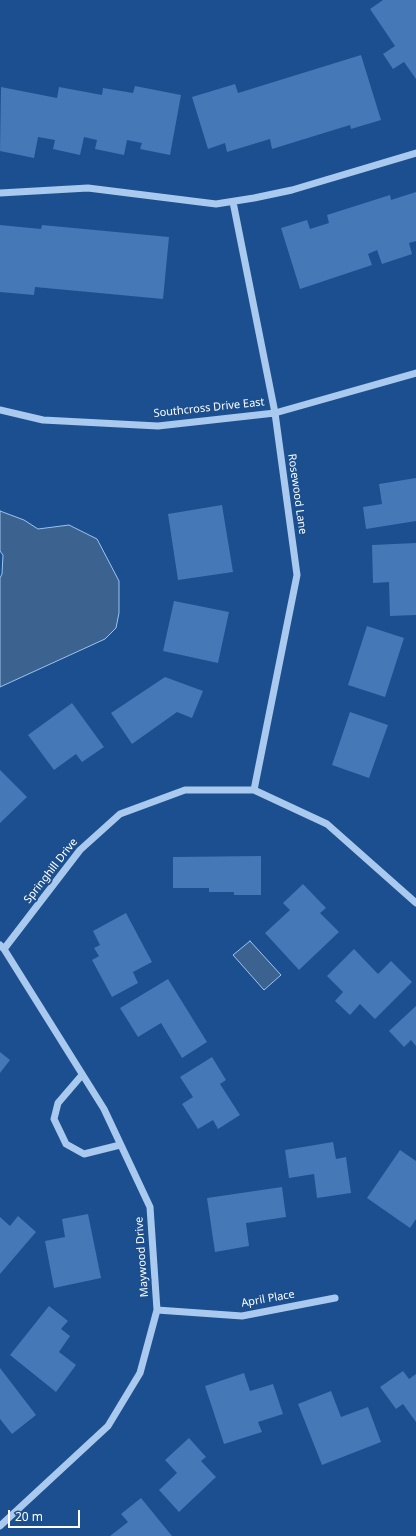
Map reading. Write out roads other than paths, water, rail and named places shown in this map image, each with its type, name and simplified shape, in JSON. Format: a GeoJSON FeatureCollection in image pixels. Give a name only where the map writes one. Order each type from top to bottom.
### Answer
{"type":"FeatureCollection","features":[{"type":"Feature","properties":{"kind":"street"},"geometry":{"type":"LineString","coordinates":[[0,193],[88,188],[216,204],[292,190],[416,153]]}},
{"type":"Feature","properties":{"kind":"street","name":"Rosewood Lane"},"geometry":{"type":"LineString","coordinates":[[233,202],[275,412],[297,575],[254,790]]}},
{"type":"Feature","properties":{"kind":"street","name":"Southcross Drive East"},"geometry":{"type":"LineString","coordinates":[[0,410],[43,420],[158,426],[275,412],[416,373]]}},
{"type":"Feature","properties":{"kind":"street","name":"Springhill Drive"},"geometry":{"type":"LineString","coordinates":[[2,947],[80,850],[120,814],[185,790],[254,790],[328,824],[416,904]]}},
{"type":"Feature","properties":{"kind":"street","name":"Maywood Drive"},"geometry":{"type":"LineString","coordinates":[[0,1526],[108,1426],[140,1373],[157,1310],[150,1207],[104,1109],[2,947]]}},
{"type":"Feature","properties":{"kind":"street"},"geometry":{"type":"LineString","coordinates":[[82,1075],[58,1103],[54,1119],[66,1144],[84,1154],[120,1145]]}},
{"type":"Feature","properties":{"kind":"street","name":"April Place"},"geometry":{"type":"LineString","coordinates":[[157,1310],[242,1316],[335,1298]]}},
{"type":"Feature","properties":{"kind":"water"},"geometry":{"type":"Polygon","coordinates":[[[0,511],[24,520],[38,529],[69,525],[97,539],[119,581],[119,613],[116,628],[105,639],[0,687],[0,578],[2,574],[3,555],[0,551],[0,511]]]}},
{"type":"Feature","properties":{"kind":"water"},"geometry":{"type":"Polygon","coordinates":[[[250,941],[281,975],[264,990],[233,955],[250,941]]]}}]}
